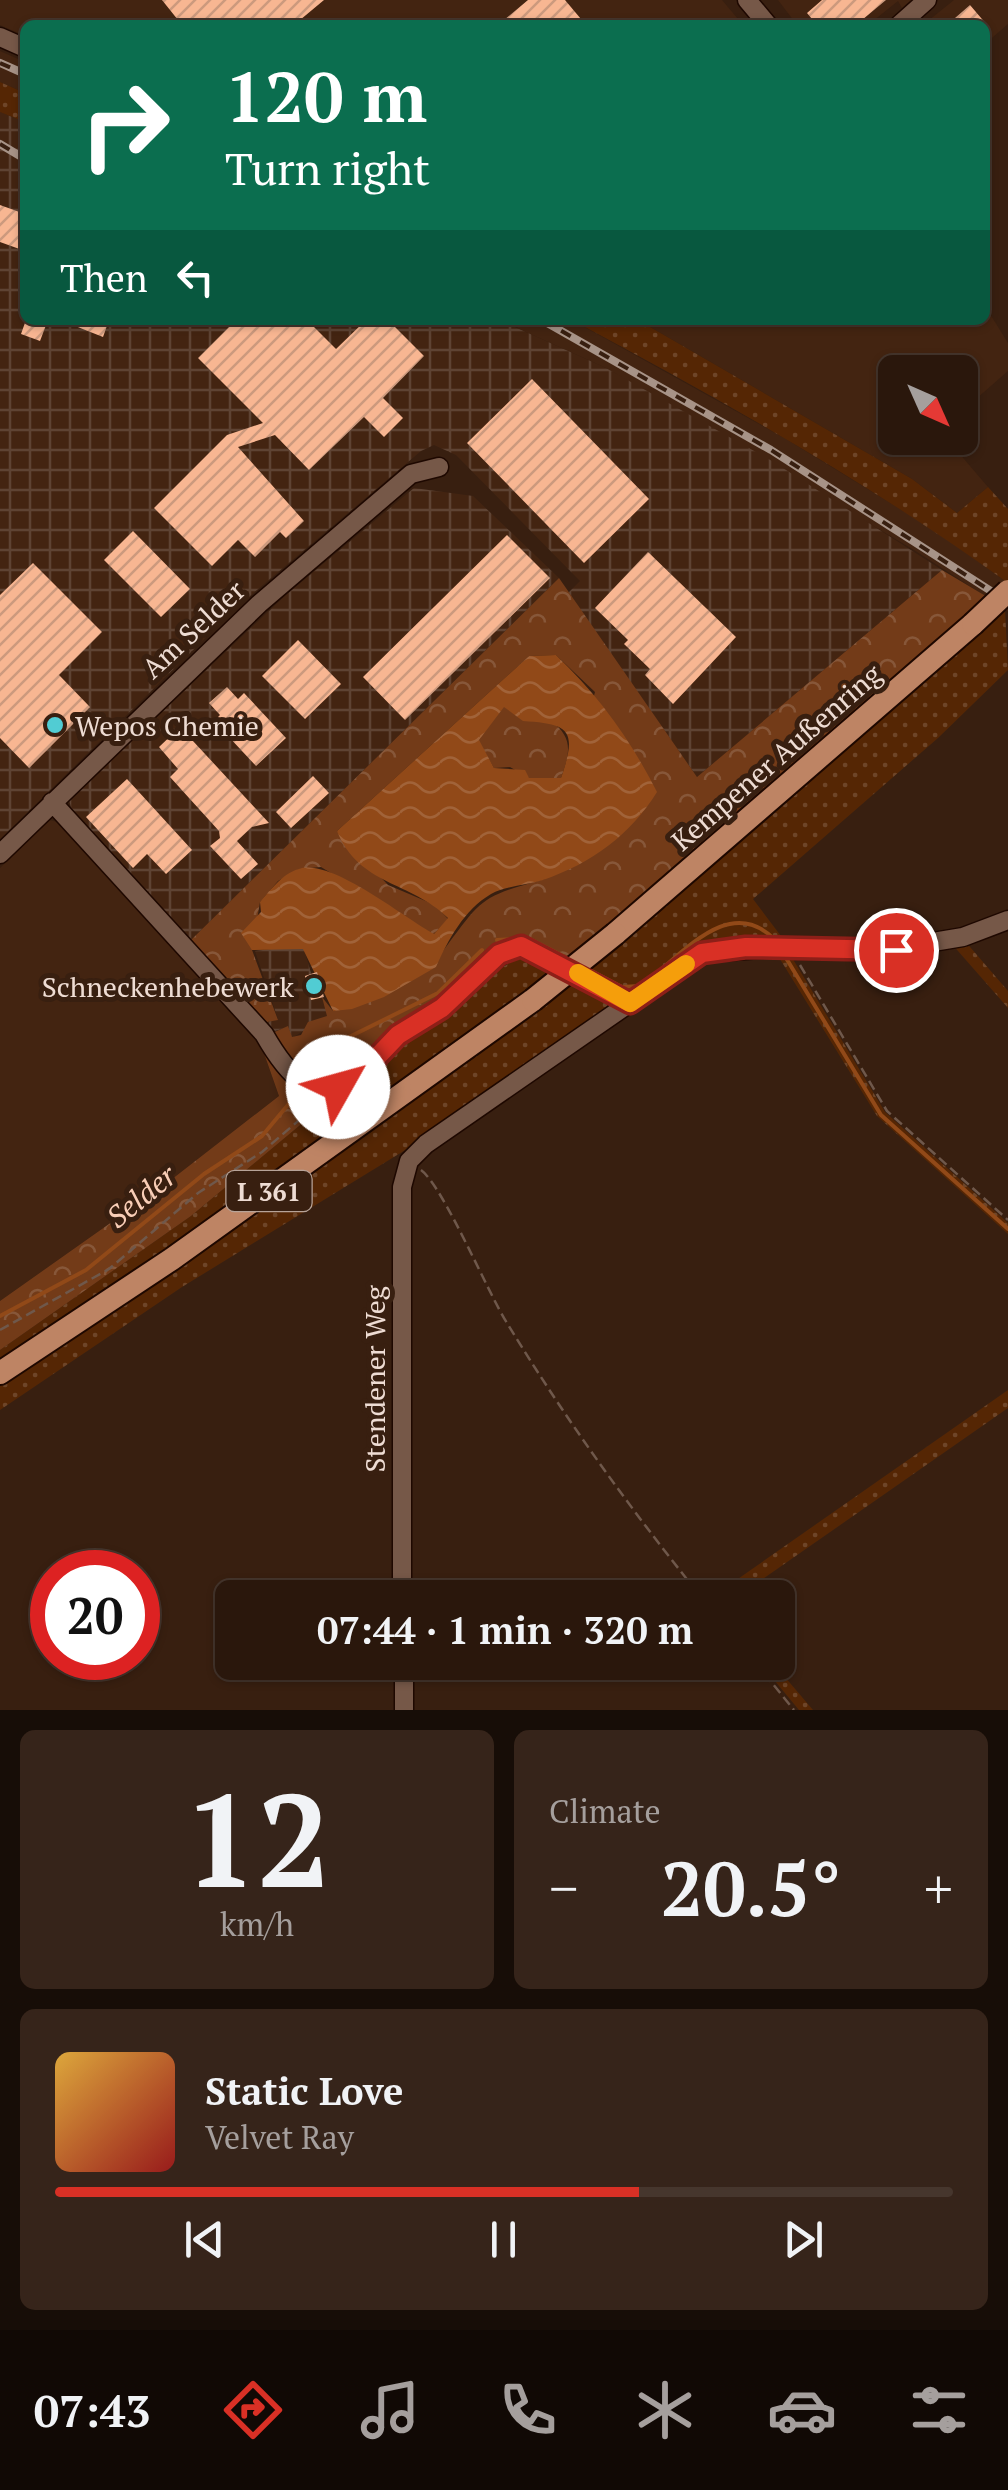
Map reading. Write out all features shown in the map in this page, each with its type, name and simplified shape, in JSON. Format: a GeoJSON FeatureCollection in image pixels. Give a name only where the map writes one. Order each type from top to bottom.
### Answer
{"type":"FeatureCollection","features":[{"type":"Feature","properties":{"kind":"main road","name":"Kempener Außenring"},"geometry":{"type":"LineString","coordinates":[[0,1373],[188,1248],[533,1000],[615,934],[1008,591]]}},
{"type":"Feature","properties":{"kind":"street"},"geometry":{"type":"LineString","coordinates":[[747,0],[764,20]]}},
{"type":"Feature","properties":{"kind":"street"},"geometry":{"type":"LineString","coordinates":[[905,20],[927,3]]}},
{"type":"Feature","properties":{"kind":"street","name":"Am Selder"},"geometry":{"type":"LineString","coordinates":[[0,854],[259,604],[412,474],[439,467]]}},
{"type":"Feature","properties":{"kind":"street"},"geometry":{"type":"LineString","coordinates":[[52,802],[264,1034],[284,1070],[311,1087],[338,1087],[360,1075],[398,1035],[442,1008],[499,954],[521,946],[630,1003]]}},
{"type":"Feature","properties":{"kind":"street"},"geometry":{"type":"LineString","coordinates":[[409,1161],[426,1144],[702,953],[783,947],[874,952],[919,947],[1008,920]]}},
{"type":"Feature","properties":{"kind":"street","name":"Stendener Weg"},"geometry":{"type":"LineString","coordinates":[[402,1580],[402,1187],[409,1161]]}},
{"type":"Feature","properties":{"kind":"street"},"geometry":{"type":"LineString","coordinates":[[404,1680],[404,1710]]}},
{"type":"Feature","properties":{"kind":"path"},"geometry":{"type":"LineString","coordinates":[[783,947],[888,1110],[1008,1220]]}},
{"type":"Feature","properties":{"kind":"path"},"geometry":{"type":"LineString","coordinates":[[0,1330],[108,1270],[198,1193],[262,1152],[338,1087]]}},
{"type":"Feature","properties":{"kind":"path"},"geometry":{"type":"LineString","coordinates":[[409,1161],[428,1175],[504,1320],[569,1421],[619,1495],[687,1580]]}},
{"type":"Feature","properties":{"kind":"path"},"geometry":{"type":"LineString","coordinates":[[770,1680],[794,1710]]}},
{"type":"Feature","properties":{"kind":"shaded area"},"geometry":{"type":"Polygon","coordinates":[[[0,0],[722,0],[739,20],[20,20],[20,34],[0,25],[0,0]]]}},
{"type":"Feature","properties":{"kind":"shaded area"},"geometry":{"type":"Polygon","coordinates":[[[778,0],[911,0],[902,8],[898,1],[874,20],[793,20],[778,0]]]}},
{"type":"Feature","properties":{"kind":"shaded area"},"geometry":{"type":"Polygon","coordinates":[[[954,0],[1008,0],[1008,24],[990,40],[990,20],[929,20],[954,0]]]}},
{"type":"Feature","properties":{"kind":"shaded area"},"geometry":{"type":"Polygon","coordinates":[[[0,51],[20,60],[20,91],[0,82],[0,51]]]}},
{"type":"Feature","properties":{"kind":"shaded area"},"geometry":{"type":"Polygon","coordinates":[[[0,82],[20,91],[20,120],[0,112],[0,82]]]}},
{"type":"Feature","properties":{"kind":"shaded area"},"geometry":{"type":"Polygon","coordinates":[[[0,112],[20,120],[20,325],[510,325],[606,368],[772,461],[942,570],[697,777],[568,593],[580,581],[456,455],[434,445],[421,451],[237,607],[0,839],[0,112]]]}},
{"type":"Feature","properties":{"kind":"shaded area"},"geometry":{"type":"Polygon","coordinates":[[[990,314],[1008,343],[1008,371],[978,397],[978,355],[878,355],[878,455],[961,455],[988,487],[957,513],[912,479],[647,325],[990,325],[990,314]]]}},
{"type":"Feature","properties":{"kind":"shaded area"},"geometry":{"type":"Polygon","coordinates":[[[581,325],[786,439],[936,531],[1008,583],[1008,611],[914,550],[606,368],[517,328],[581,325]]]}},
{"type":"Feature","properties":{"kind":"shaded area"},"geometry":{"type":"Polygon","coordinates":[[[581,325],[647,325],[912,479],[957,513],[988,487],[1008,509],[1008,583],[903,511],[581,325]]]}},
{"type":"Feature","properties":{"kind":"shaded area"},"geometry":{"type":"Polygon","coordinates":[[[414,488],[473,496],[559,578],[191,940],[72,811],[69,800],[286,595],[414,488]]]}},
{"type":"Feature","properties":{"kind":"shaded area"},"geometry":{"type":"Polygon","coordinates":[[[1005,609],[1008,670],[938,738],[753,899],[787,944],[716,947],[633,994],[583,971],[1005,609]]]}},
{"type":"Feature","properties":{"kind":"shaded area"},"geometry":{"type":"Polygon","coordinates":[[[49,820],[58,822],[259,1039],[279,1096],[167,1183],[0,1301],[0,868],[49,820]]]}},
{"type":"Feature","properties":{"kind":"shaded area"},"geometry":{"type":"Polygon","coordinates":[[[964,940],[1008,991],[1008,1008],[951,943],[964,940]]]}},
{"type":"Feature","properties":{"kind":"shaded area"},"geometry":{"type":"Polygon","coordinates":[[[295,946],[304,949],[311,973],[317,972],[328,1016],[292,1038],[288,1027],[275,1031],[267,1022],[278,1019],[255,951],[295,946]]]}},
{"type":"Feature","properties":{"kind":"shaded area"},"geometry":{"type":"Polygon","coordinates":[[[775,951],[788,951],[885,1112],[1008,1223],[1008,1234],[877,1116],[775,951]]]}},
{"type":"Feature","properties":{"kind":"shaded area"},"geometry":{"type":"Polygon","coordinates":[[[515,953],[558,967],[118,1287],[0,1361],[0,1350],[191,1216],[407,1036],[515,953]]]}},
{"type":"Feature","properties":{"kind":"shaded area"},"geometry":{"type":"Polygon","coordinates":[[[576,976],[615,1003],[482,1103],[182,1287],[0,1410],[0,1380],[576,976]]]}},
{"type":"Feature","properties":{"kind":"shaded area"},"geometry":{"type":"Polygon","coordinates":[[[1008,1390],[1008,1408],[761,1580],[736,1580],[1008,1390]]]}},
{"type":"Feature","properties":{"kind":"shaded area"},"geometry":{"type":"Polygon","coordinates":[[[774,1680],[787,1680],[813,1710],[799,1710],[774,1680]]]}},
{"type":"Feature","properties":{"kind":"green space"},"geometry":{"type":"Polygon","coordinates":[[[942,570],[989,598],[761,800],[558,967],[515,953],[407,1036],[191,1216],[0,1350],[0,1301],[167,1183],[279,1096],[259,1039],[288,1026],[292,1037],[301,1035],[308,1022],[327,1016],[322,997],[333,1011],[409,973],[443,951],[484,902],[545,879],[595,692],[556,655],[529,656],[337,831],[388,885],[435,905],[448,919],[433,935],[321,867],[299,869],[278,881],[260,902],[252,950],[278,1020],[267,1022],[191,940],[559,578],[697,777],[942,570]]]}},
{"type":"Feature","properties":{"kind":"green space"},"geometry":{"type":"Polygon","coordinates":[[[504,706],[525,719],[550,720],[563,733],[568,753],[561,778],[529,778],[510,767],[494,768],[478,740],[504,706]]]}},
{"type":"Feature","properties":{"kind":"water"},"geometry":{"type":"Polygon","coordinates":[[[556,655],[572,670],[612,719],[657,792],[622,834],[593,856],[561,873],[497,891],[481,901],[458,926],[436,967],[384,997],[352,1009],[333,1011],[303,949],[252,950],[241,933],[261,912],[260,902],[274,886],[290,873],[316,868],[369,892],[434,934],[448,918],[358,863],[337,831],[529,656],[556,655]],[[504,707],[479,740],[494,768],[525,770],[529,778],[561,778],[569,749],[566,732],[551,724],[523,721],[504,707]]]}},
{"type":"Feature","properties":{"kind":"building"},"geometry":{"type":"Polygon","coordinates":[[[162,0],[324,0],[300,20],[178,20],[162,0]]]}},
{"type":"Feature","properties":{"kind":"building"},"geometry":{"type":"Polygon","coordinates":[[[528,0],[565,0],[582,20],[504,20],[528,0]]]}},
{"type":"Feature","properties":{"kind":"building"},"geometry":{"type":"Polygon","coordinates":[[[822,0],[886,0],[862,20],[813,20],[807,13],[822,0]]]}},
{"type":"Feature","properties":{"kind":"building"},"geometry":{"type":"Polygon","coordinates":[[[970,5],[983,20],[953,20],[970,5]]]}},
{"type":"Feature","properties":{"kind":"building"},"geometry":{"type":"Polygon","coordinates":[[[0,205],[20,212],[20,249],[0,242],[0,205]]]}},
{"type":"Feature","properties":{"kind":"building"},"geometry":{"type":"Polygon","coordinates":[[[24,325],[46,325],[40,341],[21,334],[24,325]]]}},
{"type":"Feature","properties":{"kind":"building"},"geometry":{"type":"Polygon","coordinates":[[[73,325],[107,325],[103,337],[73,325]]]}},
{"type":"Feature","properties":{"kind":"building"},"geometry":{"type":"Polygon","coordinates":[[[231,325],[312,325],[336,349],[361,325],[393,325],[424,356],[383,398],[403,418],[384,437],[364,417],[309,470],[275,435],[238,447],[304,521],[286,538],[280,532],[255,557],[238,540],[212,566],[154,508],[227,435],[263,423],[198,358],[231,325]]]}},
{"type":"Feature","properties":{"kind":"building"},"geometry":{"type":"Polygon","coordinates":[[[532,379],[649,499],[584,563],[467,443],[532,379]]]}},
{"type":"Feature","properties":{"kind":"building"},"geometry":{"type":"Polygon","coordinates":[[[133,531],[190,589],[161,617],[104,560],[133,531]]]}},
{"type":"Feature","properties":{"kind":"building"},"geometry":{"type":"Polygon","coordinates":[[[507,535],[550,578],[405,720],[363,677],[507,535]]]}},
{"type":"Feature","properties":{"kind":"building"},"geometry":{"type":"Polygon","coordinates":[[[648,552],[736,637],[673,704],[645,675],[650,669],[624,644],[628,640],[595,608],[648,552]]]}},
{"type":"Feature","properties":{"kind":"building"},"geometry":{"type":"Polygon","coordinates":[[[33,563],[102,632],[59,675],[90,707],[29,768],[0,738],[0,595],[33,563]]]}},
{"type":"Feature","properties":{"kind":"building"},"geometry":{"type":"Polygon","coordinates":[[[298,640],[341,684],[305,719],[262,676],[298,640]]]}},
{"type":"Feature","properties":{"kind":"building"},"geometry":{"type":"Polygon","coordinates":[[[227,687],[238,699],[244,693],[286,738],[256,766],[214,721],[220,715],[209,703],[227,687]]]}},
{"type":"Feature","properties":{"kind":"building"},"geometry":{"type":"Polygon","coordinates":[[[180,727],[269,823],[252,827],[237,841],[258,864],[241,879],[210,846],[220,838],[219,831],[170,777],[178,769],[159,747],[180,727]]]}},
{"type":"Feature","properties":{"kind":"building"},"geometry":{"type":"Polygon","coordinates":[[[313,776],[329,793],[291,828],[276,812],[313,776]]]}},
{"type":"Feature","properties":{"kind":"building"},"geometry":{"type":"Polygon","coordinates":[[[127,779],[192,850],[166,874],[147,854],[133,868],[86,817],[127,779]]]}},
{"type":"Feature","properties":{"kind":"building","name":"Schneckenhebewerk"},"geometry":{"type":"Polygon","coordinates":[[[317,972],[324,997],[311,1000],[305,976],[317,972]]]}},
{"type":"Feature","properties":{"kind":"waterway","name":"Selder"},"geometry":{"type":"LineString","coordinates":[[647,981],[692,943],[724,925],[741,923],[757,927],[774,939]]}},
{"type":"Feature","properties":{"kind":"waterway","name":"Selder"},"geometry":{"type":"LineString","coordinates":[[497,940],[528,938],[571,960]]}},
{"type":"Feature","properties":{"kind":"waterway","name":"Selder"},"geometry":{"type":"LineString","coordinates":[[314,1069],[333,1045],[438,993],[482,950]]}},
{"type":"Feature","properties":{"kind":"waterway","name":"Selder"},"geometry":{"type":"LineString","coordinates":[[783,953],[881,1115],[1008,1229]]}},
{"type":"Feature","properties":{"kind":"waterway","name":"Selder"},"geometry":{"type":"LineString","coordinates":[[584,967],[622,987],[639,986]]}},
{"type":"Feature","properties":{"kind":"waterway","name":"Selder"},"geometry":{"type":"LineString","coordinates":[[0,1316],[86,1270],[204,1174],[262,1136],[297,1094]]}},
{"type":"Feature","properties":{"kind":"railway"},"geometry":{"type":"LineString","coordinates":[[0,63],[20,72]]}},
{"type":"Feature","properties":{"kind":"railway"},"geometry":{"type":"LineString","coordinates":[[0,144],[20,156]]}},
{"type":"Feature","properties":{"kind":"railway"},"geometry":{"type":"LineString","coordinates":[[551,325],[771,450],[1008,602]]}},
{"type":"Feature","properties":{"kind":"slow traffic"},"geometry":{"type":"LineString","coordinates":[[578,973],[630,1003],[686,964]]}},
{"type":"Feature","properties":{"kind":"place","name":"Wepos Chemie"},"geometry":{"type":"Point","coordinates":[55,725]}},
{"type":"Feature","properties":{"kind":"place","name":"Schneckenhebewerk"},"geometry":{"type":"Point","coordinates":[314,986]}},
{"type":"Feature","properties":{"kind":"route"},"geometry":{"type":"LineString","coordinates":[[338,1087],[360,1075],[398,1035],[442,1008],[499,954],[521,946],[553,959],[630,1003],[702,953],[746,947],[896,950]]}}]}
